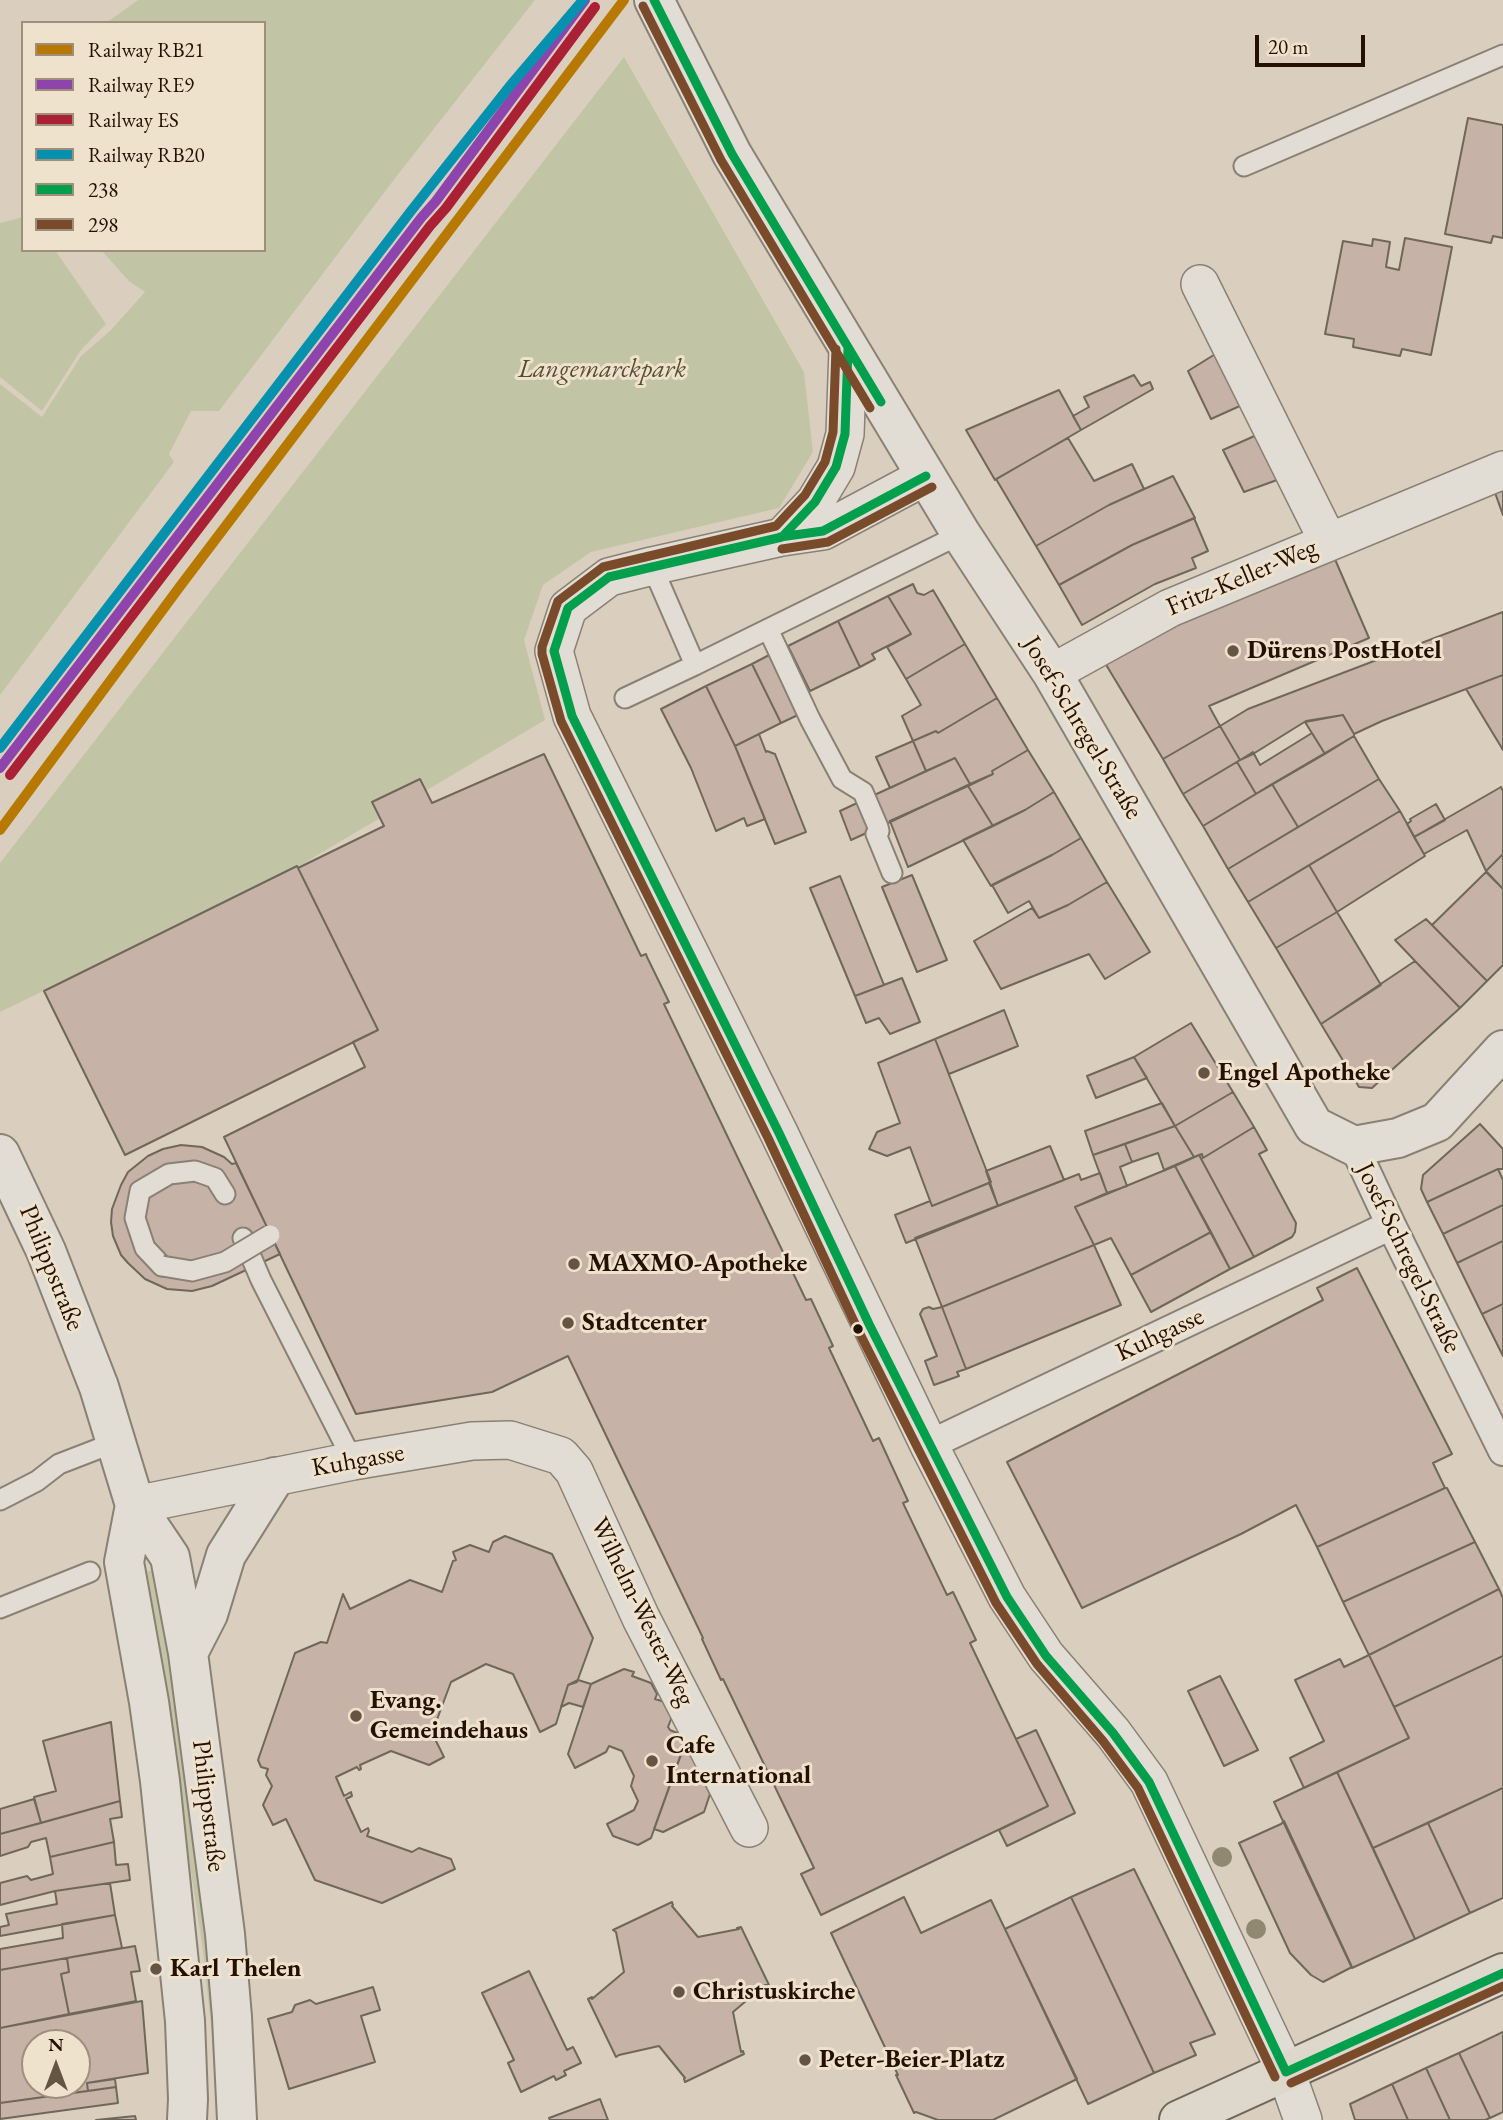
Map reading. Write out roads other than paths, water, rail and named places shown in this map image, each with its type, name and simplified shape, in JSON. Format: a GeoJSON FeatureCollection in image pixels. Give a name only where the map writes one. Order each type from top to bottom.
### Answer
{"type":"FeatureCollection","features":[{"type":"Feature","properties":{"kind":"main road"},"geometry":{"type":"LineString","coordinates":[[1179,2120],[1503,1973]]}},
{"type":"Feature","properties":{"kind":"street","name":"Josef-Schregel-Straße"},"geometry":{"type":"LineString","coordinates":[[654,0],[732,154],[961,534],[1052,673],[1314,1126],[1354,1146],[1503,1451]]}},
{"type":"Feature","properties":{"kind":"street","name":"Fritz-Keller-Weg"},"geometry":{"type":"LineString","coordinates":[[1052,673],[1170,608],[1328,541],[1200,284]]}},
{"type":"Feature","properties":{"kind":"street"},"geometry":{"type":"LineString","coordinates":[[782,537],[816,502],[836,467],[845,434],[848,349]]}},
{"type":"Feature","properties":{"kind":"street"},"geometry":{"type":"LineString","coordinates":[[1328,541],[1503,470]]}},
{"type":"Feature","properties":{"kind":"street"},"geometry":{"type":"LineString","coordinates":[[926,477],[822,531],[782,537],[609,578],[568,608],[554,651],[572,716],[773,1121],[929,1445],[1007,1597],[1046,1656],[1113,1733],[1149,1782],[1286,2072],[1303,2120]]}},
{"type":"Feature","properties":{"kind":"street"},"geometry":{"type":"LineString","coordinates":[[1354,1146],[1398,1138],[1437,1122],[1503,1050]]}},
{"type":"Feature","properties":{"kind":"street","name":"Philippstraße"},"geometry":{"type":"LineString","coordinates":[[0,1154],[46,1251],[99,1387],[135,1506],[170,1557],[188,1653],[225,1934],[237,2120]]}},
{"type":"Feature","properties":{"kind":"street","name":"Kuhgasse"},"geometry":{"type":"LineString","coordinates":[[929,1445],[1391,1225]]}},
{"type":"Feature","properties":{"kind":"street","name":"Kuhgasse"},"geometry":{"type":"LineString","coordinates":[[135,1506],[275,1476],[472,1441],[510,1440],[561,1456],[574,1471]]}},
{"type":"Feature","properties":{"kind":"street","name":"Wilhelm-Wester-Weg"},"geometry":{"type":"LineString","coordinates":[[574,1471],[641,1618],[749,1828]]}},
{"type":"Feature","properties":{"kind":"street"},"geometry":{"type":"LineString","coordinates":[[188,1653],[208,1614],[226,1555],[275,1476]]}},
{"type":"Feature","properties":{"kind":"street","name":"Philippstraße"},"geometry":{"type":"LineString","coordinates":[[135,1506],[124,1562],[149,1702],[163,1807],[183,2007],[187,2120]]}},
{"type":"Feature","properties":{"kind":"lane"},"geometry":{"type":"LineString","coordinates":[[1244,166],[1503,55]]}},
{"type":"Feature","properties":{"kind":"lane"},"geometry":{"type":"LineString","coordinates":[[625,698],[961,534]]}},
{"type":"Feature","properties":{"kind":"lane"},"geometry":{"type":"LineString","coordinates":[[652,566],[695,665]]}},
{"type":"Feature","properties":{"kind":"lane"},"geometry":{"type":"LineString","coordinates":[[768,629],[810,719],[842,779],[863,792],[880,831],[876,834],[892,873]]}},
{"type":"Feature","properties":{"kind":"lane"},"geometry":{"type":"LineString","coordinates":[[225,1194],[215,1178],[195,1171],[169,1174],[140,1191],[135,1218],[145,1248],[162,1266],[192,1271],[225,1262],[270,1234]]}},
{"type":"Feature","properties":{"kind":"lane"},"geometry":{"type":"LineString","coordinates":[[243,1238],[261,1280],[353,1461]]}},
{"type":"Feature","properties":{"kind":"lane"},"geometry":{"type":"LineString","coordinates":[[0,1500],[37,1481],[59,1464],[116,1442]]}},
{"type":"Feature","properties":{"kind":"lane"},"geometry":{"type":"LineString","coordinates":[[0,1608],[90,1572]]}},
{"type":"Feature","properties":{"kind":"rail line","name":"RB20"},"geometry":{"type":"LineString","coordinates":[[0,748],[411,211],[509,87],[583,0]]}},
{"type":"Feature","properties":{"kind":"rail line","name":"RE9"},"geometry":{"type":"LineString","coordinates":[[0,768],[436,201],[585,0]]}},
{"type":"Feature","properties":{"kind":"rail line","name":"RB21"},"geometry":{"type":"LineString","coordinates":[[0,830],[181,585],[624,0]]}},
{"type":"Feature","properties":{"kind":"rail line","name":"ES"},"geometry":{"type":"LineString","coordinates":[[10,775],[446,208],[595,7]]}},
{"type":"Feature","properties":{"kind":"place","name":"Dürens PostHotel"},"geometry":{"type":"Point","coordinates":[1233,651]}},
{"type":"Feature","properties":{"kind":"place","name":"Engel Apotheke"},"geometry":{"type":"Point","coordinates":[1204,1073]}},
{"type":"Feature","properties":{"kind":"place","name":"MAXMO-Apotheke"},"geometry":{"type":"Point","coordinates":[574,1264]}},
{"type":"Feature","properties":{"kind":"place","name":"Stadtcenter"},"geometry":{"type":"Point","coordinates":[568,1323]}},
{"type":"Feature","properties":{"kind":"place","name":"Evang. Gemeindehaus"},"geometry":{"type":"Point","coordinates":[356,1716]}},
{"type":"Feature","properties":{"kind":"place","name":"Cafe International"},"geometry":{"type":"Point","coordinates":[652,1761]}},
{"type":"Feature","properties":{"kind":"place","name":"Karl Thelen"},"geometry":{"type":"Point","coordinates":[156,1969]}},
{"type":"Feature","properties":{"kind":"place","name":"Christuskirche"},"geometry":{"type":"Point","coordinates":[679,1992]}},
{"type":"Feature","properties":{"kind":"place","name":"Peter-Beier-Platz"},"geometry":{"type":"Point","coordinates":[805,2060]}},
{"type":"Feature","properties":{"kind":"park label","name":"Langemarckpark"},"geometry":{"type":"Point","coordinates":[602,370]}}]}
